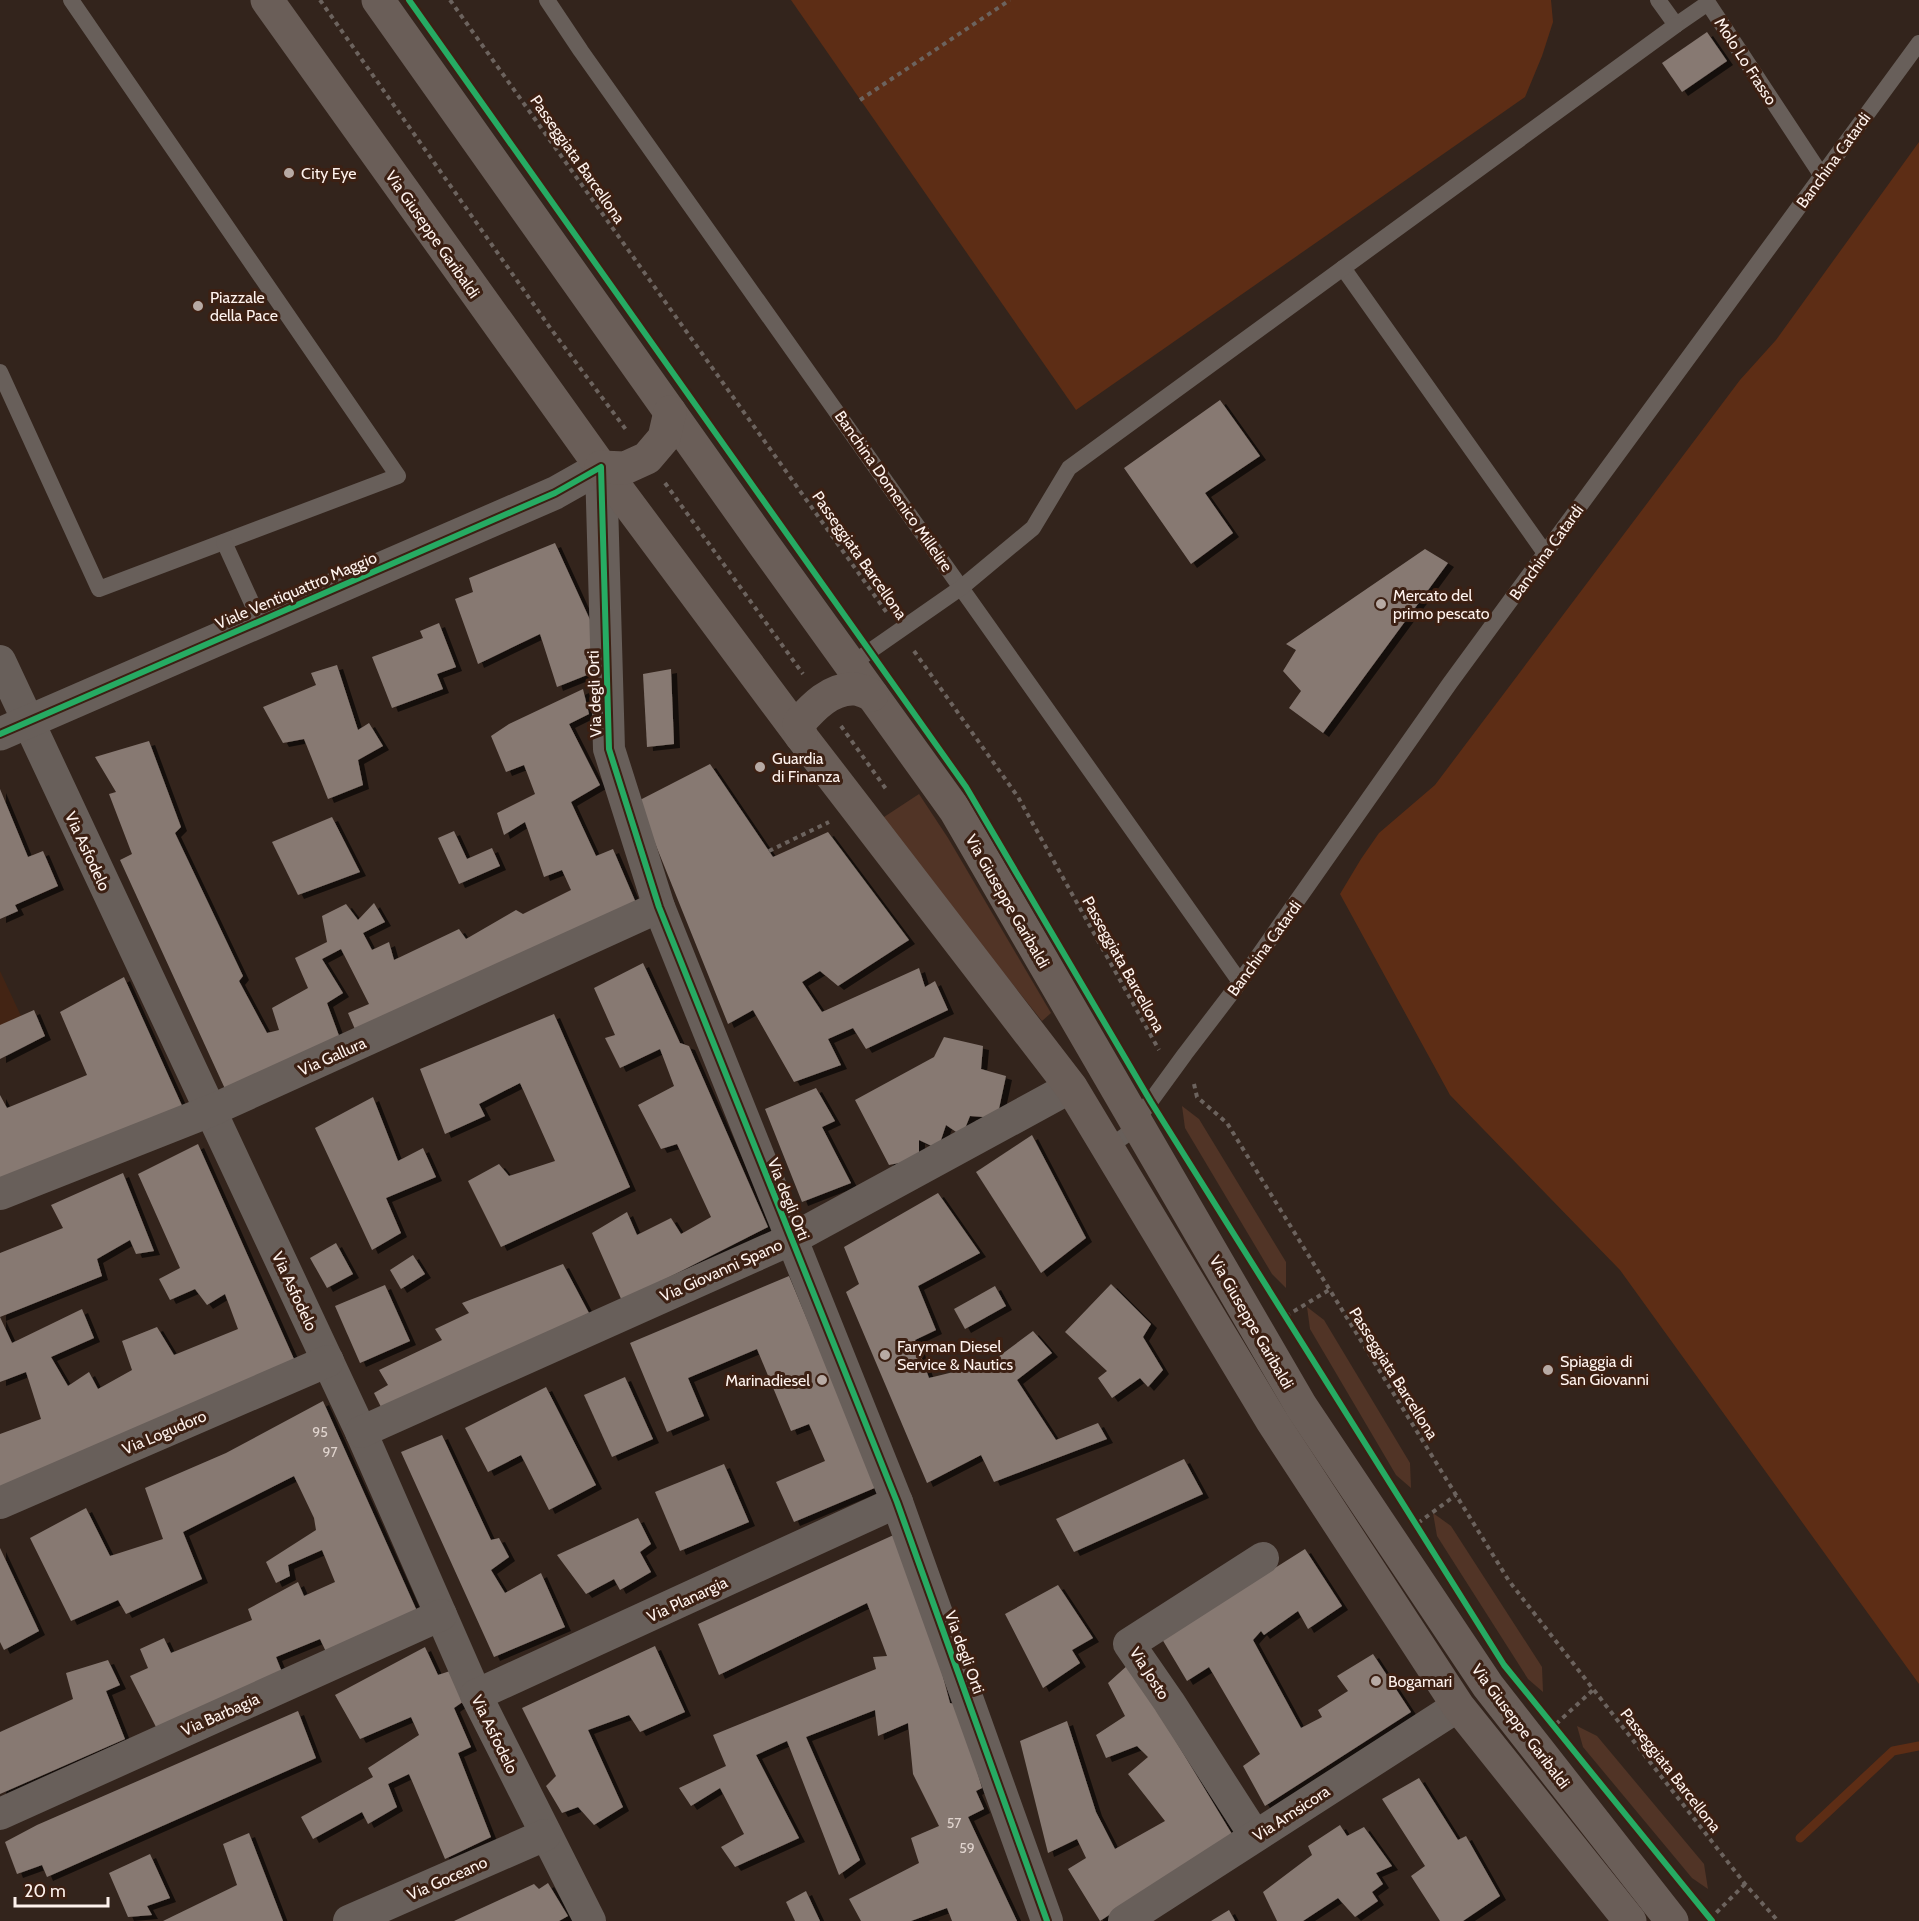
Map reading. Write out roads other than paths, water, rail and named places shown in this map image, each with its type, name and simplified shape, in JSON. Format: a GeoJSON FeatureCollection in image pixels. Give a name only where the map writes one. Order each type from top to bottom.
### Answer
{"type":"FeatureCollection","features":[{"type":"Feature","properties":{"kind":"main road","name":"Via Giuseppe Garibaldi"},"geometry":{"type":"LineString","coordinates":[[267,0],[601,467],[801,736],[1071,1087],[1272,1421],[1458,1706],[1630,1921]]}},
{"type":"Feature","properties":{"kind":"main road","name":"Via Giuseppe Garibaldi"},"geometry":{"type":"LineString","coordinates":[[378,0],[955,810],[1301,1406],[1488,1686],[1672,1921]]}},
{"type":"Feature","properties":{"kind":"main road"},"geometry":{"type":"LineString","coordinates":[[601,467],[625,468],[647,459],[664,438],[670,412]]}},
{"type":"Feature","properties":{"kind":"main road"},"geometry":{"type":"LineString","coordinates":[[801,736],[799,723],[834,658],[841,653]]}},
{"type":"Feature","properties":{"kind":"main road"},"geometry":{"type":"LineString","coordinates":[[771,695],[781,700],[855,689],[872,695]]}},
{"type":"Feature","properties":{"kind":"main road"},"geometry":{"type":"LineString","coordinates":[[1027,1030],[1047,1036],[1064,1023],[1067,1005]]}},
{"type":"Feature","properties":{"kind":"street","name":"Viale Ventiquattro Maggio"},"geometry":{"type":"LineString","coordinates":[[14,727],[555,493],[601,467]]}},
{"type":"Feature","properties":{"kind":"street","name":"Via degli Orti"},"geometry":{"type":"LineString","coordinates":[[601,467],[609,749],[659,907],[790,1240],[897,1502],[1047,1921]]}},
{"type":"Feature","properties":{"kind":"street","name":"Via Asfodelo"},"geometry":{"type":"LineString","coordinates":[[0,661],[14,727],[210,1111],[361,1432],[476,1695],[545,1835],[591,1921]]}},
{"type":"Feature","properties":{"kind":"street","name":"Via Gallura"},"geometry":{"type":"LineString","coordinates":[[0,1194],[210,1111],[659,907]]}},
{"type":"Feature","properties":{"kind":"street","name":"Via Giovanni Spano"},"geometry":{"type":"LineString","coordinates":[[361,1432],[790,1240],[1071,1087]]}},
{"type":"Feature","properties":{"kind":"street","name":"Via Logudoro"},"geometry":{"type":"LineString","coordinates":[[0,1503],[328,1361]]}},
{"type":"Feature","properties":{"kind":"street","name":"Via Planargia"},"geometry":{"type":"LineString","coordinates":[[476,1695],[897,1502]]}},
{"type":"Feature","properties":{"kind":"street","name":"Via Josto"},"geometry":{"type":"LineString","coordinates":[[1255,1836],[1129,1644],[1263,1558]]}},
{"type":"Feature","properties":{"kind":"street","name":"Via Barbagia"},"geometry":{"type":"LineString","coordinates":[[0,1814],[441,1615]]}},
{"type":"Feature","properties":{"kind":"street","name":"Via Amsicora"},"geometry":{"type":"LineString","coordinates":[[1124,1921],[1458,1706]]}},
{"type":"Feature","properties":{"kind":"street","name":"Via Goceano"},"geometry":{"type":"LineString","coordinates":[[349,1921],[545,1835]]}},
{"type":"Feature","properties":{"kind":"lane"},"geometry":{"type":"LineString","coordinates":[[0,372],[99,589],[398,476],[71,0]]}},
{"type":"Feature","properties":{"kind":"lane","name":"Banchina Domenico Millelire"},"geometry":{"type":"LineString","coordinates":[[547,0],[1240,981]]}},
{"type":"Feature","properties":{"kind":"lane"},"geometry":{"type":"LineString","coordinates":[[841,653],[899,631],[962,587],[1032,528],[1069,468],[1676,25],[1658,0]]}},
{"type":"Feature","properties":{"kind":"lane","name":"Molo Lo Frasso"},"geometry":{"type":"LineString","coordinates":[[1676,25],[1708,3],[1822,176]]}},
{"type":"Feature","properties":{"kind":"lane","name":"Banchina Catardi"},"geometry":{"type":"LineString","coordinates":[[1103,1140],[1113,1144],[1123,1139],[1135,1123],[1240,981],[1450,683],[1919,43]]}},
{"type":"Feature","properties":{"kind":"lane"},"geometry":{"type":"LineString","coordinates":[[1343,268],[1545,553]]}},
{"type":"Feature","properties":{"kind":"lane"},"geometry":{"type":"LineString","coordinates":[[224,542],[260,621]]}},
{"type":"Feature","properties":{"kind":"waterway"},"geometry":{"type":"LineString","coordinates":[[1800,1838],[1893,1751],[1919,1746]]}},
{"type":"Feature","properties":{"kind":"place","name":"City Eye"},"geometry":{"type":"Point","coordinates":[289,173]}},
{"type":"Feature","properties":{"kind":"place","name":"Piazzale della Pace"},"geometry":{"type":"Point","coordinates":[198,306]}},
{"type":"Feature","properties":{"kind":"place","name":"Mercato del primo pescato"},"geometry":{"type":"Point","coordinates":[1381,604]}},
{"type":"Feature","properties":{"kind":"place","name":"Guardia di Finanza"},"geometry":{"type":"Point","coordinates":[760,767]}},
{"type":"Feature","properties":{"kind":"place","name":"Faryman Diesel Service & Nautics"},"geometry":{"type":"Point","coordinates":[885,1355]}},
{"type":"Feature","properties":{"kind":"place","name":"Spiaggia di San Giovanni"},"geometry":{"type":"Point","coordinates":[1548,1370]}},
{"type":"Feature","properties":{"kind":"place","name":"Marinadiesel"},"geometry":{"type":"Point","coordinates":[822,1380]}},
{"type":"Feature","properties":{"kind":"place","name":"Bogamari"},"geometry":{"type":"Point","coordinates":[1376,1681]}}]}
